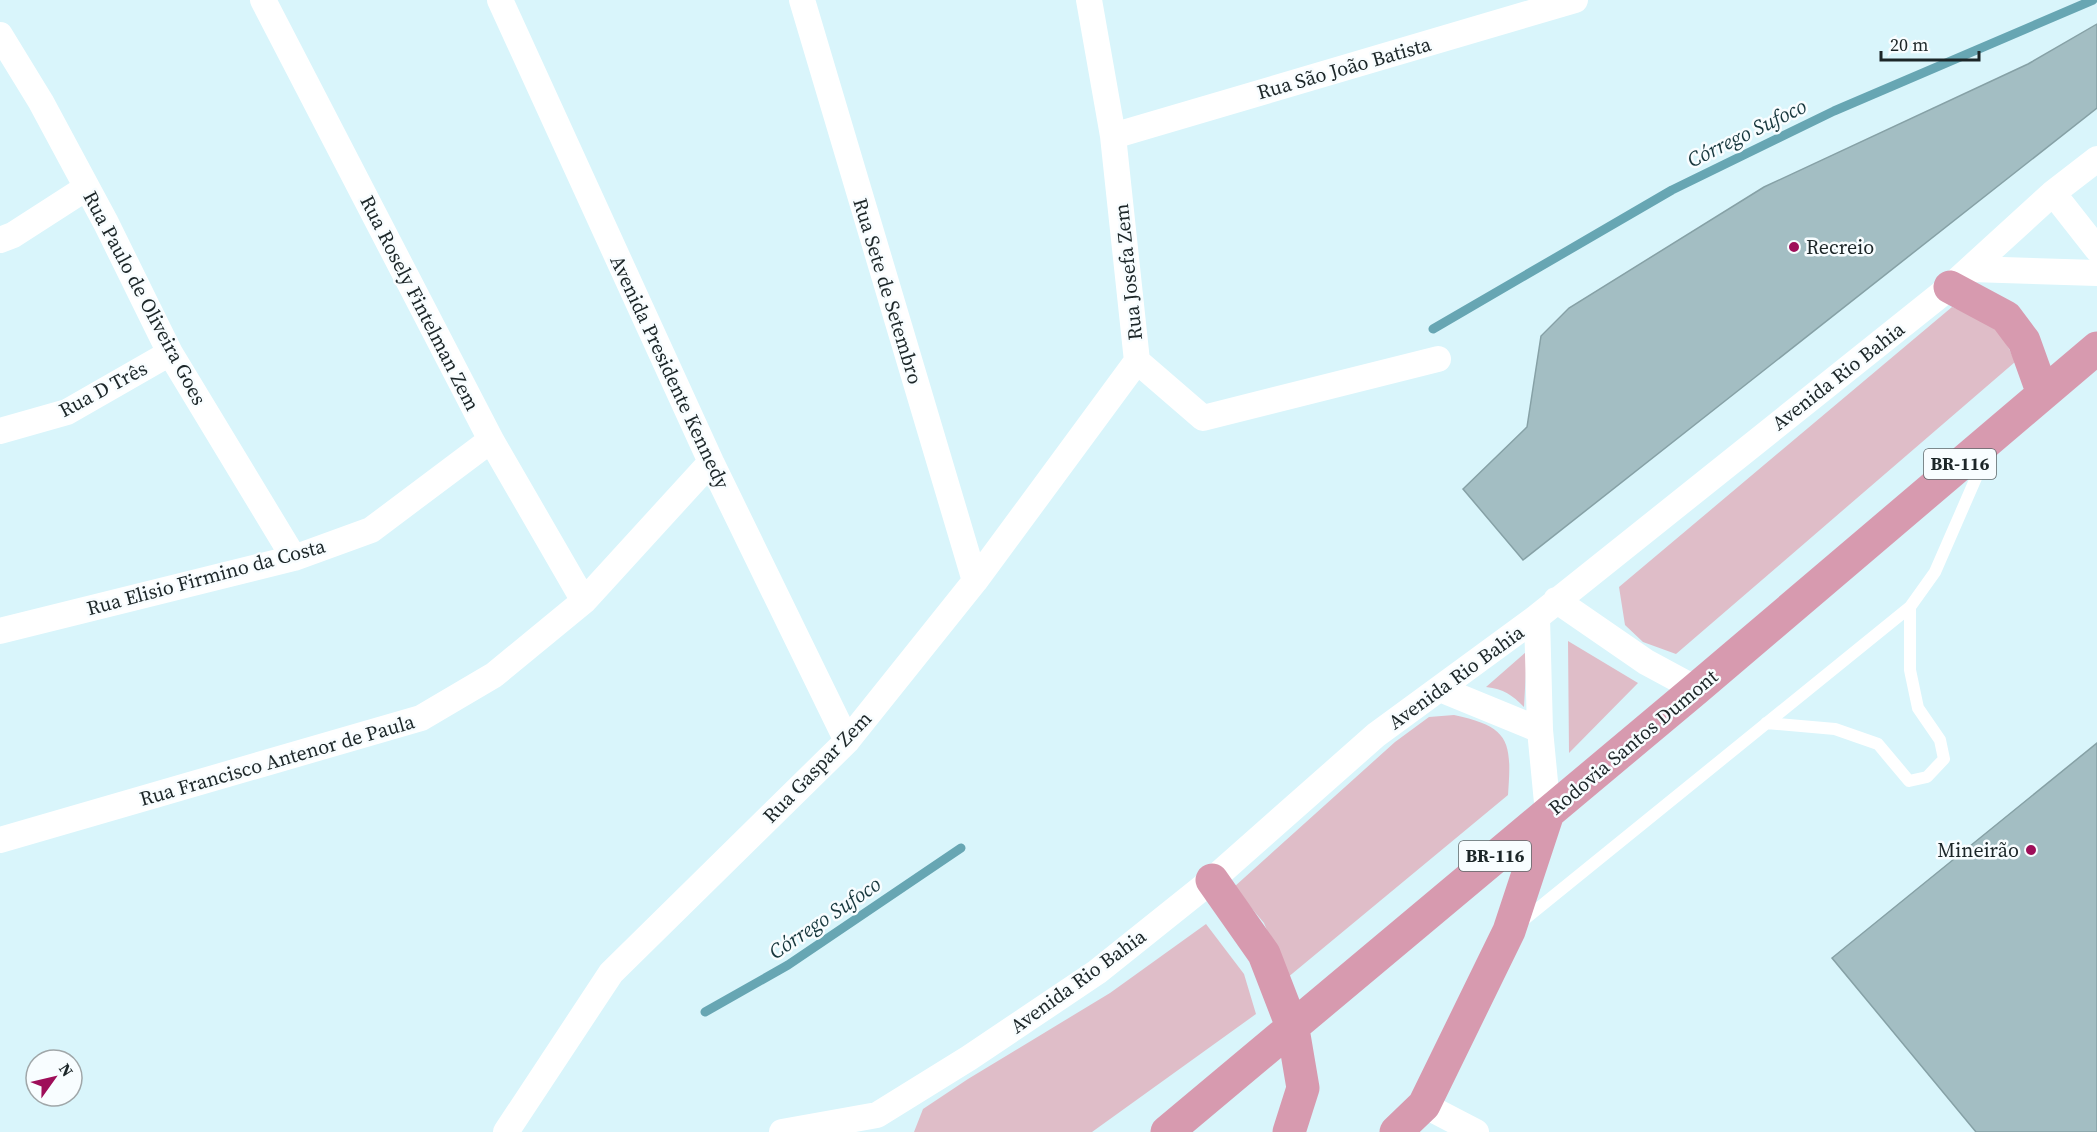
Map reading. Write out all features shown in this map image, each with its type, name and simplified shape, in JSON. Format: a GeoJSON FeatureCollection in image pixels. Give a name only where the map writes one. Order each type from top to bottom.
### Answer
{"type":"FeatureCollection","features":[{"type":"Feature","properties":{"kind":"highway"},"geometry":{"type":"LineString","coordinates":[[1961,278],[2006,317],[2024,341],[2043,394]]}},
{"type":"Feature","properties":{"kind":"highway","name":"Rodovia Santos Dumont"},"geometry":{"type":"LineString","coordinates":[[1167,1132],[1293,1029],[1354,974],[1696,689],[2097,348]]}},
{"type":"Feature","properties":{"kind":"highway"},"geometry":{"type":"LineString","coordinates":[[1396,1132],[1424,1105],[1509,931],[1548,813]]}},
{"type":"Feature","properties":{"kind":"highway"},"geometry":{"type":"LineString","coordinates":[[1212,880],[1264,954],[1293,1029],[1303,1088],[1289,1132]]}},
{"type":"Feature","properties":{"kind":"street","name":"Rua Rosely Fintelman Zem"},"geometry":{"type":"LineString","coordinates":[[263,0],[491,440],[584,602]]}},
{"type":"Feature","properties":{"kind":"street","name":"Avenida Presidente Kennedy"},"geometry":{"type":"LineString","coordinates":[[500,0],[711,462],[847,741]]}},
{"type":"Feature","properties":{"kind":"street","name":"Rua Sete de Setembro"},"geometry":{"type":"LineString","coordinates":[[802,0],[975,581]]}},
{"type":"Feature","properties":{"kind":"street","name":"Rua Josefa Zem"},"geometry":{"type":"LineString","coordinates":[[1089,0],[1113,136],[1137,361],[1203,418],[1438,359]]}},
{"type":"Feature","properties":{"kind":"street","name":"Rua São João Batista"},"geometry":{"type":"LineString","coordinates":[[1113,136],[1575,0]]}},
{"type":"Feature","properties":{"kind":"street","name":"Rua Paulo de Oliveira Goes"},"geometry":{"type":"LineString","coordinates":[[0,35],[41,102],[170,353],[294,558]]}},
{"type":"Feature","properties":{"kind":"street","name":"Avenida Rio Bahia"},"geometry":{"type":"LineString","coordinates":[[782,1132],[879,1123],[969,1058],[1097,972],[1212,880],[1376,735],[1538,617],[1556,600],[1961,278],[2053,193],[2097,159]]}},
{"type":"Feature","properties":{"kind":"street"},"geometry":{"type":"LineString","coordinates":[[0,240],[13,235],[86,188]]}},
{"type":"Feature","properties":{"kind":"street"},"geometry":{"type":"LineString","coordinates":[[2053,193],[2097,249]]}},
{"type":"Feature","properties":{"kind":"street"},"geometry":{"type":"LineString","coordinates":[[1961,278],[2097,273]]}},
{"type":"Feature","properties":{"kind":"street","name":"Rua D Três"},"geometry":{"type":"LineString","coordinates":[[0,431],[67,412],[170,353]]}},
{"type":"Feature","properties":{"kind":"street","name":"Rua Gaspar Zem"},"geometry":{"type":"LineString","coordinates":[[506,1132],[611,973],[847,741],[975,581],[1137,361]]}},
{"type":"Feature","properties":{"kind":"street","name":"Rua Elisio Firmino da Costa"},"geometry":{"type":"LineString","coordinates":[[0,632],[294,558],[371,530],[491,440]]}},
{"type":"Feature","properties":{"kind":"street","name":"Rua Francisco Antenor de Paula"},"geometry":{"type":"LineString","coordinates":[[0,840],[421,718],[494,675],[584,602],[711,462]]}},
{"type":"Feature","properties":{"kind":"street"},"geometry":{"type":"LineString","coordinates":[[1556,600],[1646,662],[1696,689]]}},
{"type":"Feature","properties":{"kind":"street"},"geometry":{"type":"LineString","coordinates":[[1538,617],[1540,730],[1548,813]]}},
{"type":"Feature","properties":{"kind":"street"},"geometry":{"type":"LineString","coordinates":[[1440,689],[1540,730]]}},
{"type":"Feature","properties":{"kind":"street"},"geometry":{"type":"LineString","coordinates":[[1424,1105],[1476,1132]]}},
{"type":"Feature","properties":{"kind":"lane"},"geometry":{"type":"LineString","coordinates":[[1509,931],[1910,607],[1935,572],[1995,434]]}},
{"type":"Feature","properties":{"kind":"lane"},"geometry":{"type":"LineString","coordinates":[[1766,723],[1835,729],[1878,744],[1909,781],[1927,777],[1944,759],[1940,740],[1918,708],[1910,670],[1910,607]]}},
{"type":"Feature","properties":{"kind":"shaded area"},"geometry":{"type":"Polygon","coordinates":[[[1952,307],[1984,320],[1998,332],[2015,362],[1676,654],[1643,642],[1625,625],[1619,587],[1952,307]]]}},
{"type":"Feature","properties":{"kind":"shaded area"},"geometry":{"type":"Polygon","coordinates":[[[1568,641],[1638,683],[1569,753],[1568,641]]]}},
{"type":"Feature","properties":{"kind":"shaded area"},"geometry":{"type":"Polygon","coordinates":[[[1527,651],[1524,707],[1507,693],[1486,687],[1527,651]]]}},
{"type":"Feature","properties":{"kind":"shaded area"},"geometry":{"type":"Polygon","coordinates":[[[1454,715],[1487,725],[1504,739],[1509,761],[1508,795],[1287,978],[1264,923],[1234,887],[1395,742],[1429,717],[1454,715]]]}},
{"type":"Feature","properties":{"kind":"shaded area"},"geometry":{"type":"Polygon","coordinates":[[[1206,924],[1244,974],[1256,1014],[1092,1132],[914,1132],[923,1109],[1110,993],[1206,924]]]}},
{"type":"Feature","properties":{"kind":"building","name":"Recreio"},"geometry":{"type":"Polygon","coordinates":[[[2097,24],[2097,108],[1523,560],[1463,489],[1527,427],[1541,336],[1569,308],[1764,187],[2028,64],[2097,24]]]}},
{"type":"Feature","properties":{"kind":"building","name":"Mineirão"},"geometry":{"type":"Polygon","coordinates":[[[2097,743],[2097,1132],[1976,1132],[1832,958],[2097,743]]]}},
{"type":"Feature","properties":{"kind":"waterway","name":"Córrego Sufoco"},"geometry":{"type":"LineString","coordinates":[[1433,329],[1672,190],[1834,111],[2093,0]]}},
{"type":"Feature","properties":{"kind":"waterway","name":"Córrego Sufoco"},"geometry":{"type":"LineString","coordinates":[[705,1012],[788,965],[961,848]]}},
{"type":"Feature","properties":{"kind":"place","name":"Recreio"},"geometry":{"type":"Point","coordinates":[1794,247]}},
{"type":"Feature","properties":{"kind":"place","name":"Mineirão"},"geometry":{"type":"Point","coordinates":[2031,850]}}]}
